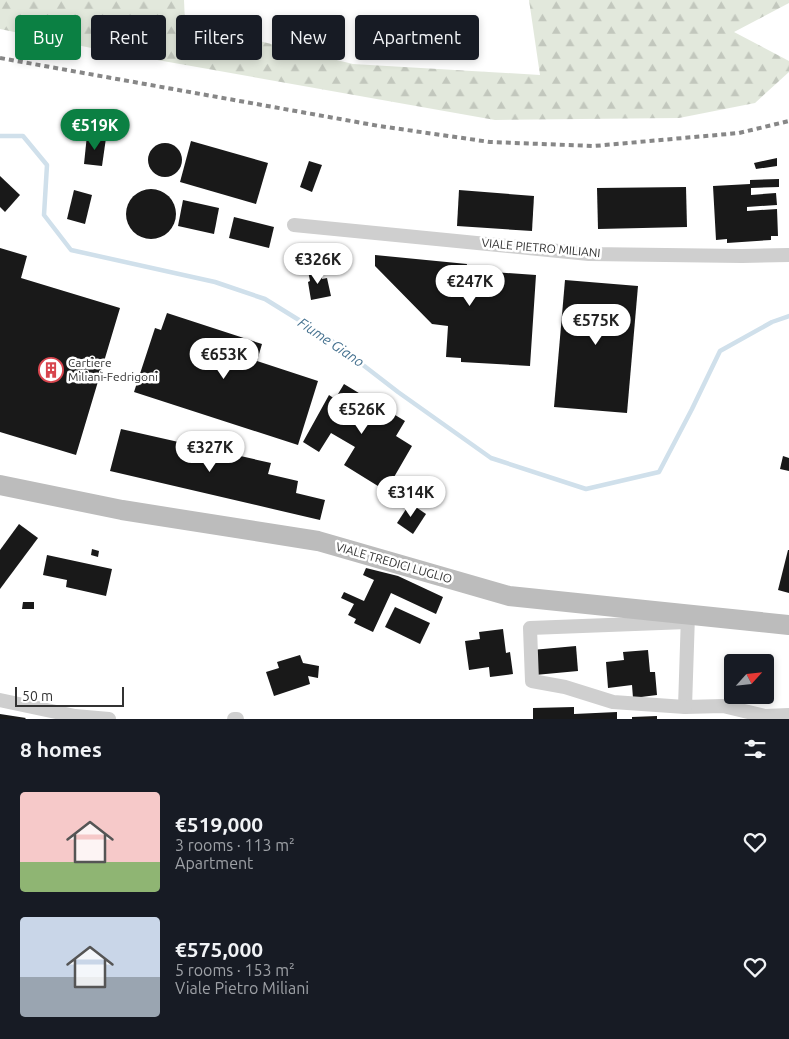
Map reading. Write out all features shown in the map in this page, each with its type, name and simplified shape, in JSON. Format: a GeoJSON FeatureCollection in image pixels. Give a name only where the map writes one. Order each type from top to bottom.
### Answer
{"type":"FeatureCollection","features":[{"type":"Feature","properties":{"kind":"main road","name":"VIALE TREDICI LUGLIO"},"geometry":{"type":"LineString","coordinates":[[0,485],[122,510],[318,541],[509,596],[688,618],[789,625]]}},
{"type":"Feature","properties":{"kind":"street","name":"VIALE PIETRO MILIANI"},"geometry":{"type":"LineString","coordinates":[[294,225],[589,254],[789,255]]}},
{"type":"Feature","properties":{"kind":"street"},"geometry":{"type":"LineString","coordinates":[[688,618],[685,706],[722,706],[765,716],[789,715]]}},
{"type":"Feature","properties":{"kind":"street","name":"VIALE TREDICI LUGLIO"},"geometry":{"type":"LineString","coordinates":[[685,706],[613,702],[565,687],[532,681],[530,628],[688,618]]}},
{"type":"Feature","properties":{"kind":"street"},"geometry":{"type":"LineString","coordinates":[[0,700],[75,716],[109,719]]}},
{"type":"Feature","properties":{"kind":"green space"},"geometry":{"type":"Polygon","coordinates":[[[0,0],[184,0],[185,15],[176,15],[176,60],[262,60],[262,42],[272,44],[272,60],[337,60],[353,64],[540,75],[529,0],[789,0],[789,3],[734,32],[789,61],[789,72],[755,103],[679,118],[495,120],[157,60],[166,60],[166,15],[91,15],[91,48],[81,46],[81,15],[15,15],[15,32],[0,29],[0,0]]]}},
{"type":"Feature","properties":{"kind":"building"},"geometry":{"type":"Polygon","coordinates":[[[87,135],[106,138],[102,166],[84,164],[87,135]]]}},
{"type":"Feature","properties":{"kind":"building"},"geometry":{"type":"Polygon","coordinates":[[[191,141],[268,163],[256,204],[180,182],[191,141]]]}},
{"type":"Feature","properties":{"kind":"building"},"geometry":{"type":"Polygon","coordinates":[[[165,143],[177,148],[182,160],[177,172],[165,177],[153,172],[148,160],[153,148],[165,143]]]}},
{"type":"Feature","properties":{"kind":"building"},"geometry":{"type":"Polygon","coordinates":[[[777,158],[777,166],[756,169],[754,163],[777,158]]]}},
{"type":"Feature","properties":{"kind":"building"},"geometry":{"type":"Polygon","coordinates":[[[309,161],[322,165],[312,192],[300,187],[309,161]]]}},
{"type":"Feature","properties":{"kind":"building"},"geometry":{"type":"Polygon","coordinates":[[[0,176],[20,195],[5,212],[0,207],[0,176]]]}},
{"type":"Feature","properties":{"kind":"building"},"geometry":{"type":"Polygon","coordinates":[[[779,179],[779,187],[751,188],[751,195],[776,193],[777,205],[747,207],[747,211],[777,209],[778,236],[771,236],[771,240],[727,243],[727,239],[716,240],[713,186],[750,184],[750,180],[779,179]]]}},
{"type":"Feature","properties":{"kind":"building"},"geometry":{"type":"Polygon","coordinates":[[[686,187],[687,227],[598,229],[597,188],[686,187]]]}},
{"type":"Feature","properties":{"kind":"building"},"geometry":{"type":"Polygon","coordinates":[[[151,189],[160,191],[171,200],[176,214],[174,223],[165,234],[151,239],[142,237],[131,228],[126,214],[128,205],[137,194],[151,189]]]}},
{"type":"Feature","properties":{"kind":"building"},"geometry":{"type":"Polygon","coordinates":[[[74,190],[92,195],[85,224],[67,219],[74,190]]]}},
{"type":"Feature","properties":{"kind":"building"},"geometry":{"type":"Polygon","coordinates":[[[459,190],[534,196],[532,231],[457,226],[459,190]]]}},
{"type":"Feature","properties":{"kind":"building"},"geometry":{"type":"Polygon","coordinates":[[[183,200],[219,208],[214,234],[178,226],[183,200]]]}},
{"type":"Feature","properties":{"kind":"building"},"geometry":{"type":"Polygon","coordinates":[[[234,217],[274,227],[269,248],[229,238],[234,217]]]}},
{"type":"Feature","properties":{"kind":"building","name":"Cartiere Miliani-Fedrigoni"},"geometry":{"type":"Polygon","coordinates":[[[0,248],[27,256],[21,278],[120,308],[76,455],[0,432],[0,248]]]}},
{"type":"Feature","properties":{"kind":"building"},"geometry":{"type":"Polygon","coordinates":[[[375,255],[467,264],[466,270],[536,275],[530,366],[461,362],[461,358],[446,357],[448,326],[432,324],[375,266],[375,255]]]}},
{"type":"Feature","properties":{"kind":"building"},"geometry":{"type":"Polygon","coordinates":[[[320,268],[322,279],[327,278],[331,296],[311,300],[308,271],[320,268]]]}},
{"type":"Feature","properties":{"kind":"building"},"geometry":{"type":"Polygon","coordinates":[[[565,280],[638,286],[627,413],[554,407],[565,280]]]}},
{"type":"Feature","properties":{"kind":"building"},"geometry":{"type":"Polygon","coordinates":[[[167,313],[262,344],[257,361],[318,381],[298,445],[134,392],[155,328],[161,330],[167,313]]]}},
{"type":"Feature","properties":{"kind":"building"},"geometry":{"type":"Polygon","coordinates":[[[344,384],[405,421],[396,436],[412,446],[386,491],[344,465],[355,447],[331,433],[319,452],[303,442],[329,395],[335,399],[344,384]]]}},
{"type":"Feature","properties":{"kind":"building"},"geometry":{"type":"Polygon","coordinates":[[[121,429],[271,463],[268,474],[298,481],[296,493],[325,500],[320,520],[110,471],[121,429]]]}},
{"type":"Feature","properties":{"kind":"building"},"geometry":{"type":"Polygon","coordinates":[[[783,456],[789,458],[789,471],[780,469],[783,456]]]}},
{"type":"Feature","properties":{"kind":"building"},"geometry":{"type":"Polygon","coordinates":[[[410,503],[426,514],[413,534],[397,523],[410,503]]]}},
{"type":"Feature","properties":{"kind":"building"},"geometry":{"type":"Polygon","coordinates":[[[19,524],[38,538],[0,589],[0,550],[19,524]]]}},
{"type":"Feature","properties":{"kind":"building"},"geometry":{"type":"Polygon","coordinates":[[[92,549],[99,551],[98,557],[91,555],[92,549]]]}},
{"type":"Feature","properties":{"kind":"building"},"geometry":{"type":"Polygon","coordinates":[[[789,550],[789,593],[778,590],[789,550]]]}},
{"type":"Feature","properties":{"kind":"building"},"geometry":{"type":"Polygon","coordinates":[[[47,555],[112,569],[106,596],[66,587],[67,580],[43,575],[47,555]]]}},
{"type":"Feature","properties":{"kind":"building"},"geometry":{"type":"Polygon","coordinates":[[[366,568],[398,576],[443,597],[436,614],[391,593],[373,632],[354,623],[356,619],[348,615],[354,604],[341,598],[344,592],[364,601],[374,580],[363,575],[366,568]]]}},
{"type":"Feature","properties":{"kind":"building"},"geometry":{"type":"Polygon","coordinates":[[[23,602],[34,602],[34,609],[22,609],[23,602]]]}},
{"type":"Feature","properties":{"kind":"building"},"geometry":{"type":"Polygon","coordinates":[[[395,607],[430,623],[420,644],[385,627],[395,607]]]}},
{"type":"Feature","properties":{"kind":"building"},"geometry":{"type":"Polygon","coordinates":[[[503,629],[506,653],[510,652],[513,674],[490,677],[489,667],[469,670],[465,641],[480,639],[479,632],[503,629]]]}},
{"type":"Feature","properties":{"kind":"building"},"geometry":{"type":"Polygon","coordinates":[[[576,646],[578,671],[535,675],[532,650],[576,646]]]}},
{"type":"Feature","properties":{"kind":"building"},"geometry":{"type":"Polygon","coordinates":[[[648,650],[650,672],[655,672],[657,695],[633,698],[632,685],[608,688],[606,662],[624,660],[623,652],[648,650]]]}},
{"type":"Feature","properties":{"kind":"building"},"geometry":{"type":"Polygon","coordinates":[[[300,655],[303,663],[319,666],[318,678],[308,676],[310,684],[274,696],[266,672],[279,668],[277,662],[300,655]]]}},
{"type":"Feature","properties":{"kind":"building"},"geometry":{"type":"Polygon","coordinates":[[[574,707],[574,714],[617,712],[617,719],[533,719],[533,708],[574,707]]]}},
{"type":"Feature","properties":{"kind":"building"},"geometry":{"type":"Polygon","coordinates":[[[0,714],[26,718],[0,719],[0,714]]]}},
{"type":"Feature","properties":{"kind":"building"},"geometry":{"type":"Polygon","coordinates":[[[657,716],[657,719],[632,719],[632,717],[657,716]]]}},
{"type":"Feature","properties":{"kind":"waterway","name":"Fiume Giano"},"geometry":{"type":"LineString","coordinates":[[0,136],[23,136],[47,165],[44,215],[71,250],[215,282],[265,299],[328,338],[398,392],[491,458],[586,489],[659,472],[720,351],[772,322],[789,316]]}},
{"type":"Feature","properties":{"kind":"railway"},"geometry":{"type":"LineString","coordinates":[[0,58],[379,126],[490,142],[594,146],[739,133],[789,121]]}},
{"type":"Feature","properties":{"kind":"place","name":"Cartiere Miliani-Fedrigoni"},"geometry":{"type":"Point","coordinates":[51,370]}}]}
